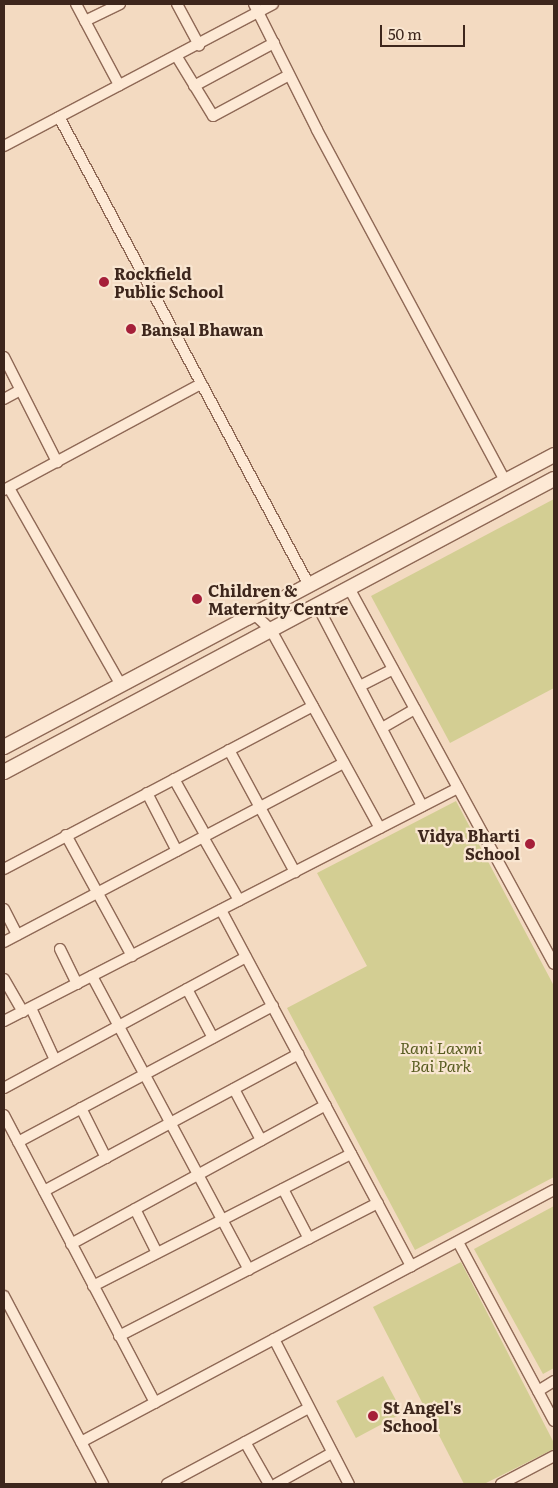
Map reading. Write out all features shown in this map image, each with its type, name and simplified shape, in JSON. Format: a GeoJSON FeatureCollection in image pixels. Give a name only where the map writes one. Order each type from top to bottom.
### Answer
{"type":"FeatureCollection","features":[{"type":"Feature","properties":{"kind":"street"},"geometry":{"type":"LineString","coordinates":[[76,4],[119,85]]}},
{"type":"Feature","properties":{"kind":"street"},"geometry":{"type":"LineString","coordinates":[[85,21],[120,4]]}},
{"type":"Feature","properties":{"kind":"street"},"geometry":{"type":"LineString","coordinates":[[177,4],[199,45]]}},
{"type":"Feature","properties":{"kind":"street"},"geometry":{"type":"LineString","coordinates":[[4,146],[199,45],[256,8],[273,4]]}},
{"type":"Feature","properties":{"kind":"street"},"geometry":{"type":"LineString","coordinates":[[256,8],[289,75],[504,481]]}},
{"type":"Feature","properties":{"kind":"street"},"geometry":{"type":"LineString","coordinates":[[194,86],[274,43]]}},
{"type":"Feature","properties":{"kind":"street"},"geometry":{"type":"LineString","coordinates":[[177,57],[213,116],[289,75]]}},
{"type":"Feature","properties":{"kind":"street"},"geometry":{"type":"LineString","coordinates":[[59,117],[309,585]]}},
{"type":"Feature","properties":{"kind":"street"},"geometry":{"type":"LineString","coordinates":[[4,357],[57,462]]}},
{"type":"Feature","properties":{"kind":"street"},"geometry":{"type":"LineString","coordinates":[[120,685],[6,489],[201,384]]}},
{"type":"Feature","properties":{"kind":"street"},"geometry":{"type":"LineString","coordinates":[[4,399],[20,390]]}},
{"type":"Feature","properties":{"kind":"street"},"geometry":{"type":"LineString","coordinates":[[4,747],[554,454]]}},
{"type":"Feature","properties":{"kind":"street"},"geometry":{"type":"LineString","coordinates":[[4,772],[554,479]]}},
{"type":"Feature","properties":{"kind":"street"},"geometry":{"type":"LineString","coordinates":[[349,588],[554,964]]}},
{"type":"Feature","properties":{"kind":"street"},"geometry":{"type":"LineString","coordinates":[[317,605],[422,806]]}},
{"type":"Feature","properties":{"kind":"street"},"geometry":{"type":"LineString","coordinates":[[254,614],[271,630],[380,828]]}},
{"type":"Feature","properties":{"kind":"street"},"geometry":{"type":"LineString","coordinates":[[360,686],[393,669]]}},
{"type":"Feature","properties":{"kind":"street"},"geometry":{"type":"LineString","coordinates":[[4,868],[313,706]]}},
{"type":"Feature","properties":{"kind":"street"},"geometry":{"type":"LineString","coordinates":[[382,728],[415,709]]}},
{"type":"Feature","properties":{"kind":"street"},"geometry":{"type":"LineString","coordinates":[[229,750],[295,872]]}},
{"type":"Feature","properties":{"kind":"street"},"geometry":{"type":"LineString","coordinates":[[4,942],[344,763]]}},
{"type":"Feature","properties":{"kind":"street"},"geometry":{"type":"LineString","coordinates":[[174,779],[239,900]]}},
{"type":"Feature","properties":{"kind":"street"},"geometry":{"type":"LineString","coordinates":[[4,1021],[458,788]]}},
{"type":"Feature","properties":{"kind":"street"},"geometry":{"type":"LineString","coordinates":[[147,793],[177,851]]}},
{"type":"Feature","properties":{"kind":"street"},"geometry":{"type":"LineString","coordinates":[[66,835],[132,956]]}},
{"type":"Feature","properties":{"kind":"street"},"geometry":{"type":"LineString","coordinates":[[4,910],[17,935]]}},
{"type":"Feature","properties":{"kind":"street"},"geometry":{"type":"LineString","coordinates":[[222,910],[411,1266]]}},
{"type":"Feature","properties":{"kind":"street"},"geometry":{"type":"LineString","coordinates":[[60,949],[77,984]]}},
{"type":"Feature","properties":{"kind":"street"},"geometry":{"type":"LineString","coordinates":[[4,1088],[246,956]]}},
{"type":"Feature","properties":{"kind":"street"},"geometry":{"type":"LineString","coordinates":[[92,976],[249,1270]]}},
{"type":"Feature","properties":{"kind":"street"},"geometry":{"type":"LineString","coordinates":[[4,979],[27,1010],[55,1060]]}},
{"type":"Feature","properties":{"kind":"street"},"geometry":{"type":"LineString","coordinates":[[187,989],[213,1038]]}},
{"type":"Feature","properties":{"kind":"street"},"geometry":{"type":"LineString","coordinates":[[18,1142],[273,1006]]}},
{"type":"Feature","properties":{"kind":"street"},"geometry":{"type":"LineString","coordinates":[[44,1192],[298,1054]]}},
{"type":"Feature","properties":{"kind":"street"},"geometry":{"type":"LineString","coordinates":[[234,1089],[261,1140]]}},
{"type":"Feature","properties":{"kind":"street"},"geometry":{"type":"LineString","coordinates":[[71,1244],[326,1105]]}},
{"type":"Feature","properties":{"kind":"street"},"geometry":{"type":"LineString","coordinates":[[81,1108],[106,1158]]}},
{"type":"Feature","properties":{"kind":"street"},"geometry":{"type":"LineString","coordinates":[[4,1116],[155,1403]]}},
{"type":"Feature","properties":{"kind":"street"},"geometry":{"type":"LineString","coordinates":[[93,1286],[351,1154]]}},
{"type":"Feature","properties":{"kind":"street"},"geometry":{"type":"LineString","coordinates":[[283,1189],[308,1239]]}},
{"type":"Feature","properties":{"kind":"street"},"geometry":{"type":"LineString","coordinates":[[81,1442],[554,1190]]}},
{"type":"Feature","properties":{"kind":"street"},"geometry":{"type":"LineString","coordinates":[[120,1336],[378,1203]]}},
{"type":"Feature","properties":{"kind":"street"},"geometry":{"type":"LineString","coordinates":[[135,1209],[157,1253]]}},
{"type":"Feature","properties":{"kind":"street"},"geometry":{"type":"LineString","coordinates":[[458,1242],[554,1422]]}},
{"type":"Feature","properties":{"kind":"street"},"geometry":{"type":"LineString","coordinates":[[4,1296],[103,1484]]}},
{"type":"Feature","properties":{"kind":"street"},"geometry":{"type":"LineString","coordinates":[[274,1339],[348,1484]]}},
{"type":"Feature","properties":{"kind":"street"},"geometry":{"type":"LineString","coordinates":[[538,1390],[554,1381]]}},
{"type":"Feature","properties":{"kind":"street"},"geometry":{"type":"LineString","coordinates":[[167,1484],[186,1480],[245,1442],[309,1408]]}},
{"type":"Feature","properties":{"kind":"street"},"geometry":{"type":"LineString","coordinates":[[245,1442],[269,1484]]}},
{"type":"Feature","properties":{"kind":"street"},"geometry":{"type":"LineString","coordinates":[[276,1484],[332,1453]]}},
{"type":"Feature","properties":{"kind":"street"},"geometry":{"type":"LineString","coordinates":[[501,1484],[554,1456]]}},
{"type":"Feature","properties":{"kind":"green space"},"geometry":{"type":"Polygon","coordinates":[[[554,499],[554,688],[450,743],[371,596],[554,499]]]}},
{"type":"Feature","properties":{"kind":"green space","name":"Rani Laxmi Bai Park"},"geometry":{"type":"Polygon","coordinates":[[[456,801],[554,986],[554,1177],[415,1250],[287,1008],[367,966],[317,873],[456,801]]]}},
{"type":"Feature","properties":{"kind":"green space"},"geometry":{"type":"Polygon","coordinates":[[[554,1206],[554,1368],[543,1374],[474,1249],[554,1206]]]}},
{"type":"Feature","properties":{"kind":"green space"},"geometry":{"type":"Polygon","coordinates":[[[461,1262],[554,1443],[554,1449],[484,1484],[464,1484],[373,1307],[461,1262]]]}},
{"type":"Feature","properties":{"kind":"green space"},"geometry":{"type":"Polygon","coordinates":[[[383,1376],[403,1413],[356,1438],[336,1401],[383,1376]]]}},
{"type":"Feature","properties":{"kind":"place","name":"Rockfield Public School"},"geometry":{"type":"Point","coordinates":[104,282]}},
{"type":"Feature","properties":{"kind":"place","name":"Bansal Bhawan"},"geometry":{"type":"Point","coordinates":[131,329]}},
{"type":"Feature","properties":{"kind":"place","name":"Children & Maternity Centre"},"geometry":{"type":"Point","coordinates":[197,599]}},
{"type":"Feature","properties":{"kind":"place","name":"Vidya Bharti School"},"geometry":{"type":"Point","coordinates":[530,844]}},
{"type":"Feature","properties":{"kind":"place","name":"St Angel's School"},"geometry":{"type":"Point","coordinates":[373,1416]}}]}
